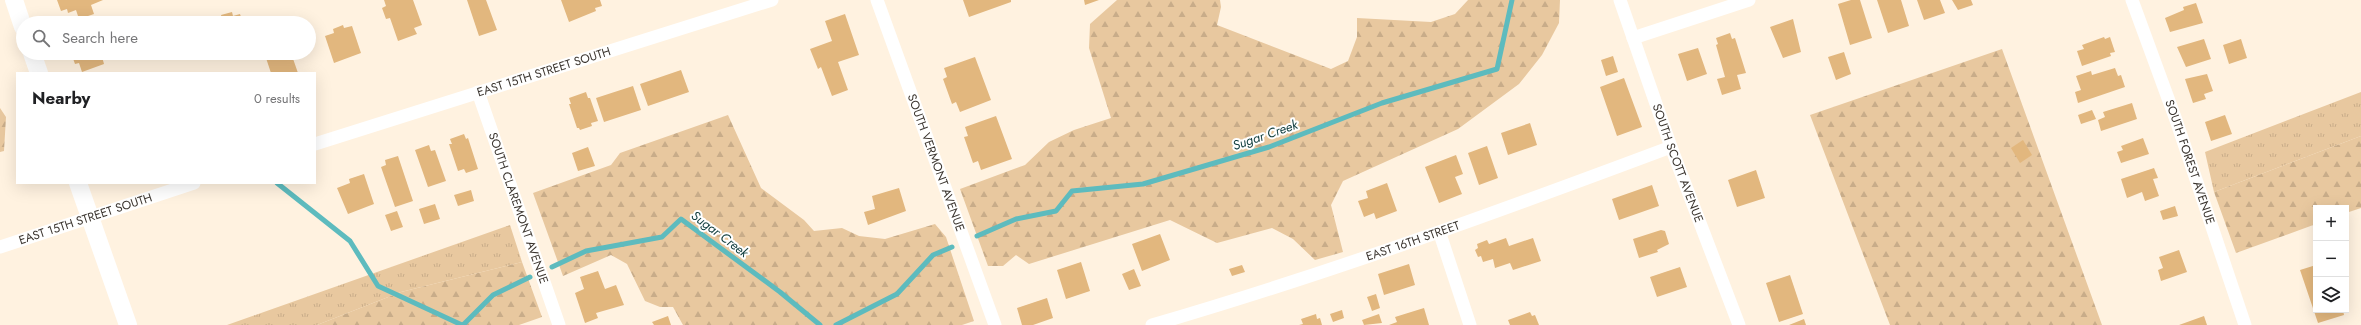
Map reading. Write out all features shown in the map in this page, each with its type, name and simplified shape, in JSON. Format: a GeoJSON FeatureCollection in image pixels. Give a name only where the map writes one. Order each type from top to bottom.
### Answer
{"type":"FeatureCollection","features":[{"type":"Feature","properties":{"kind":"main road"},"geometry":{"type":"LineString","coordinates":[[14,0],[19,16]]}},
{"type":"Feature","properties":{"kind":"main road"},"geometry":{"type":"LineString","coordinates":[[34,60],[39,72]]}},
{"type":"Feature","properties":{"kind":"main road"},"geometry":{"type":"LineString","coordinates":[[78,184],[128,325]]}},
{"type":"Feature","properties":{"kind":"street","name":"EAST 15TH STREET SOUTH"},"geometry":{"type":"LineString","coordinates":[[316,144],[772,0]]}},
{"type":"Feature","properties":{"kind":"street","name":"SOUTH VERMONT AVENUE"},"geometry":{"type":"LineString","coordinates":[[877,0],[995,325]]}},
{"type":"Feature","properties":{"kind":"street","name":"SOUTH SCOTT AVENUE"},"geometry":{"type":"LineString","coordinates":[[1620,0],[1672,148],[1739,325]]}},
{"type":"Feature","properties":{"kind":"street"},"geometry":{"type":"LineString","coordinates":[[1633,38],[1749,0]]}},
{"type":"Feature","properties":{"kind":"street","name":"SOUTH FOREST AVENUE"},"geometry":{"type":"LineString","coordinates":[[2132,0],[2176,120],[2244,325]]}},
{"type":"Feature","properties":{"kind":"street","name":"SOUTH CLAREMONT AVENUE"},"geometry":{"type":"LineString","coordinates":[[478,92],[559,325]]}},
{"type":"Feature","properties":{"kind":"street","name":"EAST 16TH STREET"},"geometry":{"type":"LineString","coordinates":[[1152,325],[1239,300],[1440,234],[1672,148]]}},
{"type":"Feature","properties":{"kind":"street","name":"EAST 15TH STREET SOUTH"},"geometry":{"type":"LineString","coordinates":[[0,247],[191,184]]}},
{"type":"Feature","properties":{"kind":"street"},"geometry":{"type":"LineString","coordinates":[[1440,234],[1470,325]]}},
{"type":"Feature","properties":{"kind":"green space"},"geometry":{"type":"Polygon","coordinates":[[[1117,0],[1220,0],[1221,7],[1217,25],[1331,69],[1348,61],[1357,37],[1357,18],[1431,22],[1455,14],[1468,0],[1560,0],[1559,23],[1542,55],[1519,84],[1458,129],[1343,181],[1331,205],[1343,252],[1315,260],[1293,239],[1272,228],[1217,243],[1170,220],[1029,264],[1016,255],[1003,266],[988,266],[960,189],[1025,165],[1049,142],[1074,130],[1111,118],[1089,48],[1090,24],[1117,0]]]}},
{"type":"Feature","properties":{"kind":"green space"},"geometry":{"type":"Polygon","coordinates":[[[2002,49],[2102,325],[1890,325],[1810,115],[2002,49]]]}},
{"type":"Feature","properties":{"kind":"green space"},"geometry":{"type":"Polygon","coordinates":[[[2361,92],[2361,136],[2214,192],[2205,152],[2361,92]]]}},
{"type":"Feature","properties":{"kind":"green space"},"geometry":{"type":"Polygon","coordinates":[[[0,108],[6,117],[4,151],[0,152],[0,108]]]}},
{"type":"Feature","properties":{"kind":"green space"},"geometry":{"type":"Polygon","coordinates":[[[728,115],[761,188],[804,220],[814,231],[842,228],[859,236],[885,239],[935,224],[946,237],[974,321],[962,325],[683,325],[673,307],[660,307],[645,301],[627,264],[611,255],[563,276],[533,193],[611,165],[620,153],[728,115]]]}},
{"type":"Feature","properties":{"kind":"green space"},"geometry":{"type":"Polygon","coordinates":[[[2361,136],[2361,208],[2349,212],[2349,205],[2313,205],[2313,225],[2236,253],[2214,192],[2361,136]]]}},
{"type":"Feature","properties":{"kind":"green space"},"geometry":{"type":"Polygon","coordinates":[[[510,225],[522,262],[401,292],[317,325],[227,325],[510,225]]]}},
{"type":"Feature","properties":{"kind":"green space"},"geometry":{"type":"Polygon","coordinates":[[[522,262],[542,317],[519,325],[317,325],[401,292],[522,262]]]}},
{"type":"Feature","properties":{"kind":"building"},"geometry":{"type":"Polygon","coordinates":[[[57,0],[103,0],[91,5],[94,14],[88,16],[78,16],[76,10],[68,13],[67,9],[61,11],[57,0]]]}},
{"type":"Feature","properties":{"kind":"building"},"geometry":{"type":"Polygon","coordinates":[[[384,0],[413,0],[422,25],[414,28],[417,34],[398,41],[390,18],[386,19],[382,8],[386,6],[384,0]]]}},
{"type":"Feature","properties":{"kind":"building"},"geometry":{"type":"Polygon","coordinates":[[[467,0],[486,0],[497,30],[479,36],[467,0]]]}},
{"type":"Feature","properties":{"kind":"building"},"geometry":{"type":"Polygon","coordinates":[[[561,0],[600,0],[602,6],[595,8],[596,11],[569,22],[561,0]]]}},
{"type":"Feature","properties":{"kind":"building"},"geometry":{"type":"Polygon","coordinates":[[[963,0],[1011,0],[1011,2],[969,17],[963,0]]]}},
{"type":"Feature","properties":{"kind":"building"},"geometry":{"type":"Polygon","coordinates":[[[1084,0],[1099,0],[1085,5],[1084,0]]]}},
{"type":"Feature","properties":{"kind":"building"},"geometry":{"type":"Polygon","coordinates":[[[1851,0],[1860,0],[1872,38],[1850,45],[1838,4],[1851,0]]]}},
{"type":"Feature","properties":{"kind":"building"},"geometry":{"type":"Polygon","coordinates":[[[1877,0],[1901,0],[1909,26],[1888,33],[1877,0]]]}},
{"type":"Feature","properties":{"kind":"building"},"geometry":{"type":"Polygon","coordinates":[[[1917,0],[1940,0],[1945,13],[1924,20],[1917,0]]]}},
{"type":"Feature","properties":{"kind":"building"},"geometry":{"type":"Polygon","coordinates":[[[1952,0],[1971,0],[1973,5],[1958,10],[1952,0]]]}},
{"type":"Feature","properties":{"kind":"building"},"geometry":{"type":"Polygon","coordinates":[[[2196,3],[2203,23],[2170,32],[2165,18],[2184,10],[2183,7],[2196,3]]]}},
{"type":"Feature","properties":{"kind":"building"},"geometry":{"type":"Polygon","coordinates":[[[232,12],[233,16],[221,16],[232,12]]]}},
{"type":"Feature","properties":{"kind":"building"},"geometry":{"type":"Polygon","coordinates":[[[845,14],[859,55],[838,62],[848,90],[832,96],[821,67],[818,69],[810,49],[832,41],[825,21],[845,14]]]}},
{"type":"Feature","properties":{"kind":"building"},"geometry":{"type":"Polygon","coordinates":[[[1793,19],[1801,52],[1783,58],[1770,27],[1793,19]]]}},
{"type":"Feature","properties":{"kind":"building"},"geometry":{"type":"Polygon","coordinates":[[[343,25],[344,28],[352,26],[361,53],[334,63],[325,36],[334,33],[333,29],[343,25]]]}},
{"type":"Feature","properties":{"kind":"building"},"geometry":{"type":"Polygon","coordinates":[[[1730,33],[1732,39],[1735,38],[1746,73],[1737,75],[1741,89],[1722,95],[1717,79],[1725,77],[1716,45],[1718,44],[1716,38],[1730,33]]]}},
{"type":"Feature","properties":{"kind":"building"},"geometry":{"type":"Polygon","coordinates":[[[2104,37],[2105,39],[2110,37],[2115,52],[2110,53],[2111,56],[2082,66],[2077,51],[2084,49],[2082,45],[2104,37]]]}},
{"type":"Feature","properties":{"kind":"building"},"geometry":{"type":"Polygon","coordinates":[[[2204,39],[2211,59],[2186,67],[2177,47],[2204,39]]]}},
{"type":"Feature","properties":{"kind":"building"},"geometry":{"type":"Polygon","coordinates":[[[2241,39],[2247,58],[2229,64],[2223,45],[2241,39]]]}},
{"type":"Feature","properties":{"kind":"building"},"geometry":{"type":"Polygon","coordinates":[[[1698,48],[1707,74],[1687,81],[1678,54],[1698,48]]]}},
{"type":"Feature","properties":{"kind":"building"},"geometry":{"type":"Polygon","coordinates":[[[1844,52],[1851,74],[1836,80],[1828,57],[1844,52]]]}},
{"type":"Feature","properties":{"kind":"building"},"geometry":{"type":"Polygon","coordinates":[[[1613,56],[1618,72],[1606,76],[1601,60],[1613,56]]]}},
{"type":"Feature","properties":{"kind":"building"},"geometry":{"type":"Polygon","coordinates":[[[975,57],[991,100],[960,112],[956,102],[952,104],[943,79],[947,77],[944,68],[975,57]]]}},
{"type":"Feature","properties":{"kind":"building"},"geometry":{"type":"Polygon","coordinates":[[[74,60],[103,60],[104,64],[82,72],[79,63],[75,64],[74,60]]]}},
{"type":"Feature","properties":{"kind":"building"},"geometry":{"type":"Polygon","coordinates":[[[267,60],[293,60],[298,72],[271,72],[267,60]]]}},
{"type":"Feature","properties":{"kind":"building"},"geometry":{"type":"Polygon","coordinates":[[[2115,68],[2118,76],[2121,75],[2125,87],[2078,103],[2075,92],[2081,90],[2076,76],[2091,71],[2092,75],[2115,68]]]}},
{"type":"Feature","properties":{"kind":"building"},"geometry":{"type":"Polygon","coordinates":[[[681,70],[689,92],[648,106],[640,84],[681,70]]]}},
{"type":"Feature","properties":{"kind":"building"},"geometry":{"type":"Polygon","coordinates":[[[2207,74],[2213,91],[2204,94],[2206,99],[2193,103],[2185,79],[2207,74]]]}},
{"type":"Feature","properties":{"kind":"building"},"geometry":{"type":"Polygon","coordinates":[[[1624,78],[1642,127],[1617,136],[1600,87],[1624,78]]]}},
{"type":"Feature","properties":{"kind":"building"},"geometry":{"type":"Polygon","coordinates":[[[633,86],[641,110],[604,122],[596,98],[633,86]]]}},
{"type":"Feature","properties":{"kind":"building"},"geometry":{"type":"Polygon","coordinates":[[[586,92],[588,98],[590,98],[598,121],[591,123],[592,126],[580,130],[577,128],[569,104],[571,104],[569,98],[586,92]]]}},
{"type":"Feature","properties":{"kind":"building"},"geometry":{"type":"Polygon","coordinates":[[[2132,103],[2137,119],[2101,131],[2098,120],[2105,117],[2103,112],[2132,103]]]}},
{"type":"Feature","properties":{"kind":"building"},"geometry":{"type":"Polygon","coordinates":[[[2092,110],[2096,119],[2081,124],[2078,115],[2092,110]]]}},
{"type":"Feature","properties":{"kind":"building"},"geometry":{"type":"Polygon","coordinates":[[[2225,115],[2232,134],[2211,141],[2205,122],[2225,115]]]}},
{"type":"Feature","properties":{"kind":"building"},"geometry":{"type":"Polygon","coordinates":[[[996,116],[1012,159],[981,170],[978,161],[973,163],[964,137],[968,136],[965,127],[996,116]]]}},
{"type":"Feature","properties":{"kind":"building"},"geometry":{"type":"Polygon","coordinates":[[[1530,123],[1537,145],[1508,155],[1501,133],[1530,123]]]}},
{"type":"Feature","properties":{"kind":"building"},"geometry":{"type":"Polygon","coordinates":[[[464,134],[466,139],[468,138],[478,169],[466,173],[464,169],[458,171],[449,144],[452,144],[450,139],[464,134]]]}},
{"type":"Feature","properties":{"kind":"building"},"geometry":{"type":"Polygon","coordinates":[[[2143,138],[2149,154],[2121,163],[2117,152],[2123,150],[2121,146],[2143,138]]]}},
{"type":"Feature","properties":{"kind":"building"},"geometry":{"type":"Polygon","coordinates":[[[2023,140],[2032,155],[2020,163],[2011,148],[2023,140]]]}},
{"type":"Feature","properties":{"kind":"building"},"geometry":{"type":"Polygon","coordinates":[[[429,145],[431,151],[435,150],[446,181],[428,187],[415,150],[429,145]]]}},
{"type":"Feature","properties":{"kind":"building"},"geometry":{"type":"Polygon","coordinates":[[[1487,146],[1498,178],[1479,185],[1468,153],[1487,146]]]}},
{"type":"Feature","properties":{"kind":"building"},"geometry":{"type":"Polygon","coordinates":[[[588,147],[595,166],[578,171],[572,153],[588,147]]]}},
{"type":"Feature","properties":{"kind":"building"},"geometry":{"type":"Polygon","coordinates":[[[1456,155],[1463,174],[1455,177],[1462,194],[1439,203],[1425,167],[1456,155]]]}},
{"type":"Feature","properties":{"kind":"building"},"geometry":{"type":"Polygon","coordinates":[[[398,156],[413,201],[395,207],[381,167],[386,165],[385,160],[398,156]]]}},
{"type":"Feature","properties":{"kind":"building"},"geometry":{"type":"Polygon","coordinates":[[[2154,168],[2158,178],[2153,179],[2159,196],[2145,201],[2142,192],[2127,198],[2121,179],[2154,168]]]}},
{"type":"Feature","properties":{"kind":"building"},"geometry":{"type":"Polygon","coordinates":[[[1756,170],[1765,198],[1737,207],[1728,180],[1756,170]]]}},
{"type":"Feature","properties":{"kind":"building"},"geometry":{"type":"Polygon","coordinates":[[[364,174],[374,204],[348,214],[337,188],[350,183],[349,179],[364,174]]]}},
{"type":"Feature","properties":{"kind":"building"},"geometry":{"type":"Polygon","coordinates":[[[1387,183],[1397,211],[1376,219],[1374,213],[1364,217],[1358,201],[1368,198],[1366,191],[1387,183]]]}},
{"type":"Feature","properties":{"kind":"building"},"geometry":{"type":"Polygon","coordinates":[[[1652,185],[1659,206],[1619,220],[1612,199],[1652,185]]]}},
{"type":"Feature","properties":{"kind":"building"},"geometry":{"type":"Polygon","coordinates":[[[899,188],[906,211],[868,225],[864,212],[875,209],[872,196],[899,188]]]}},
{"type":"Feature","properties":{"kind":"building"},"geometry":{"type":"Polygon","coordinates":[[[471,190],[474,201],[458,206],[454,195],[471,190]]]}},
{"type":"Feature","properties":{"kind":"building"},"geometry":{"type":"Polygon","coordinates":[[[435,204],[440,219],[424,224],[419,209],[435,204]]]}},
{"type":"Feature","properties":{"kind":"building"},"geometry":{"type":"Polygon","coordinates":[[[2175,206],[2178,216],[2163,220],[2160,211],[2175,206]]]}},
{"type":"Feature","properties":{"kind":"building"},"geometry":{"type":"Polygon","coordinates":[[[397,211],[403,227],[391,231],[385,215],[397,211]]]}},
{"type":"Feature","properties":{"kind":"building"},"geometry":{"type":"Polygon","coordinates":[[[1661,230],[1665,231],[1669,244],[1657,250],[1658,252],[1639,258],[1633,239],[1661,230]]]}},
{"type":"Feature","properties":{"kind":"building"},"geometry":{"type":"Polygon","coordinates":[[[1160,234],[1170,260],[1142,271],[1132,244],[1160,234]]]}},
{"type":"Feature","properties":{"kind":"building"},"geometry":{"type":"Polygon","coordinates":[[[1506,238],[1509,246],[1533,238],[1541,261],[1513,270],[1510,263],[1495,268],[1493,259],[1483,262],[1481,256],[1478,257],[1475,250],[1478,248],[1477,244],[1487,240],[1489,244],[1506,238]]]}},
{"type":"Feature","properties":{"kind":"building"},"geometry":{"type":"Polygon","coordinates":[[[2179,250],[2187,272],[2161,281],[2158,270],[2163,268],[2159,257],[2179,250]]]}},
{"type":"Feature","properties":{"kind":"building"},"geometry":{"type":"Polygon","coordinates":[[[1081,262],[1090,291],[1066,299],[1057,270],[1081,262]]]}},
{"type":"Feature","properties":{"kind":"building"},"geometry":{"type":"Polygon","coordinates":[[[1409,264],[1415,285],[1384,295],[1378,274],[1409,264]]]}},
{"type":"Feature","properties":{"kind":"building"},"geometry":{"type":"Polygon","coordinates":[[[1242,265],[1245,272],[1232,276],[1229,269],[1242,265]]]}},
{"type":"Feature","properties":{"kind":"building"},"geometry":{"type":"Polygon","coordinates":[[[2313,266],[2313,308],[2300,270],[2313,266]]]}},
{"type":"Feature","properties":{"kind":"building"},"geometry":{"type":"Polygon","coordinates":[[[1680,267],[1687,287],[1657,297],[1650,277],[1680,267]]]}},
{"type":"Feature","properties":{"kind":"building"},"geometry":{"type":"Polygon","coordinates":[[[1134,269],[1141,286],[1129,290],[1122,274],[1134,269]]]}},
{"type":"Feature","properties":{"kind":"building"},"geometry":{"type":"Polygon","coordinates":[[[598,271],[605,289],[616,285],[624,305],[596,313],[598,318],[585,323],[575,293],[584,289],[580,277],[598,271]]]}},
{"type":"Feature","properties":{"kind":"building"},"geometry":{"type":"Polygon","coordinates":[[[1790,275],[1803,314],[1779,322],[1766,283],[1790,275]]]}},
{"type":"Feature","properties":{"kind":"building"},"geometry":{"type":"Polygon","coordinates":[[[1376,294],[1380,308],[1372,311],[1367,297],[1376,294]]]}},
{"type":"Feature","properties":{"kind":"building"},"geometry":{"type":"Polygon","coordinates":[[[1047,298],[1053,318],[1033,325],[1022,325],[1017,308],[1047,298]]]}},
{"type":"Feature","properties":{"kind":"building"},"geometry":{"type":"Polygon","coordinates":[[[1424,308],[1429,325],[1389,325],[1397,322],[1395,317],[1424,308]]]}},
{"type":"Feature","properties":{"kind":"building"},"geometry":{"type":"Polygon","coordinates":[[[1342,310],[1344,318],[1333,322],[1330,314],[1342,310]]]}},
{"type":"Feature","properties":{"kind":"building"},"geometry":{"type":"Polygon","coordinates":[[[1530,312],[1532,316],[1535,315],[1539,325],[1510,325],[1508,320],[1530,312]]]}},
{"type":"Feature","properties":{"kind":"building"},"geometry":{"type":"Polygon","coordinates":[[[2315,313],[2344,313],[2344,315],[2318,323],[2315,313]]]}},
{"type":"Feature","properties":{"kind":"building"},"geometry":{"type":"Polygon","coordinates":[[[1316,314],[1317,319],[1320,318],[1322,325],[1299,325],[1303,324],[1301,319],[1316,314]]]}},
{"type":"Feature","properties":{"kind":"building"},"geometry":{"type":"Polygon","coordinates":[[[1379,314],[1382,323],[1364,325],[1362,320],[1379,314]]]}},
{"type":"Feature","properties":{"kind":"building"},"geometry":{"type":"Polygon","coordinates":[[[668,316],[671,325],[654,325],[652,322],[668,316]]]}},
{"type":"Feature","properties":{"kind":"building"},"geometry":{"type":"Polygon","coordinates":[[[2204,316],[2207,325],[2179,325],[2204,316]]]}},
{"type":"Feature","properties":{"kind":"building"},"geometry":{"type":"Polygon","coordinates":[[[1804,319],[1806,325],[1789,325],[1804,319]]]}},
{"type":"Feature","properties":{"kind":"waterway","name":"Sugar Creek"},"geometry":{"type":"LineString","coordinates":[[977,236],[1016,219],[1056,211],[1072,191],[1143,184],[1269,147],[1382,103],[1497,69],[1512,0]]}},
{"type":"Feature","properties":{"kind":"waterway","name":"Sugar Creek"},"geometry":{"type":"LineString","coordinates":[[278,184],[350,241],[378,286],[462,325]]}},
{"type":"Feature","properties":{"kind":"waterway","name":"Sugar Creek"},"geometry":{"type":"LineString","coordinates":[[552,267],[586,251],[662,237],[681,219],[780,292],[820,325]]}},
{"type":"Feature","properties":{"kind":"waterway","name":"Sugar Creek"},"geometry":{"type":"LineString","coordinates":[[836,325],[897,294],[933,255],[952,247]]}},
{"type":"Feature","properties":{"kind":"waterway","name":"Sugar Creek"},"geometry":{"type":"LineString","coordinates":[[463,325],[493,295],[530,277]]}}]}
